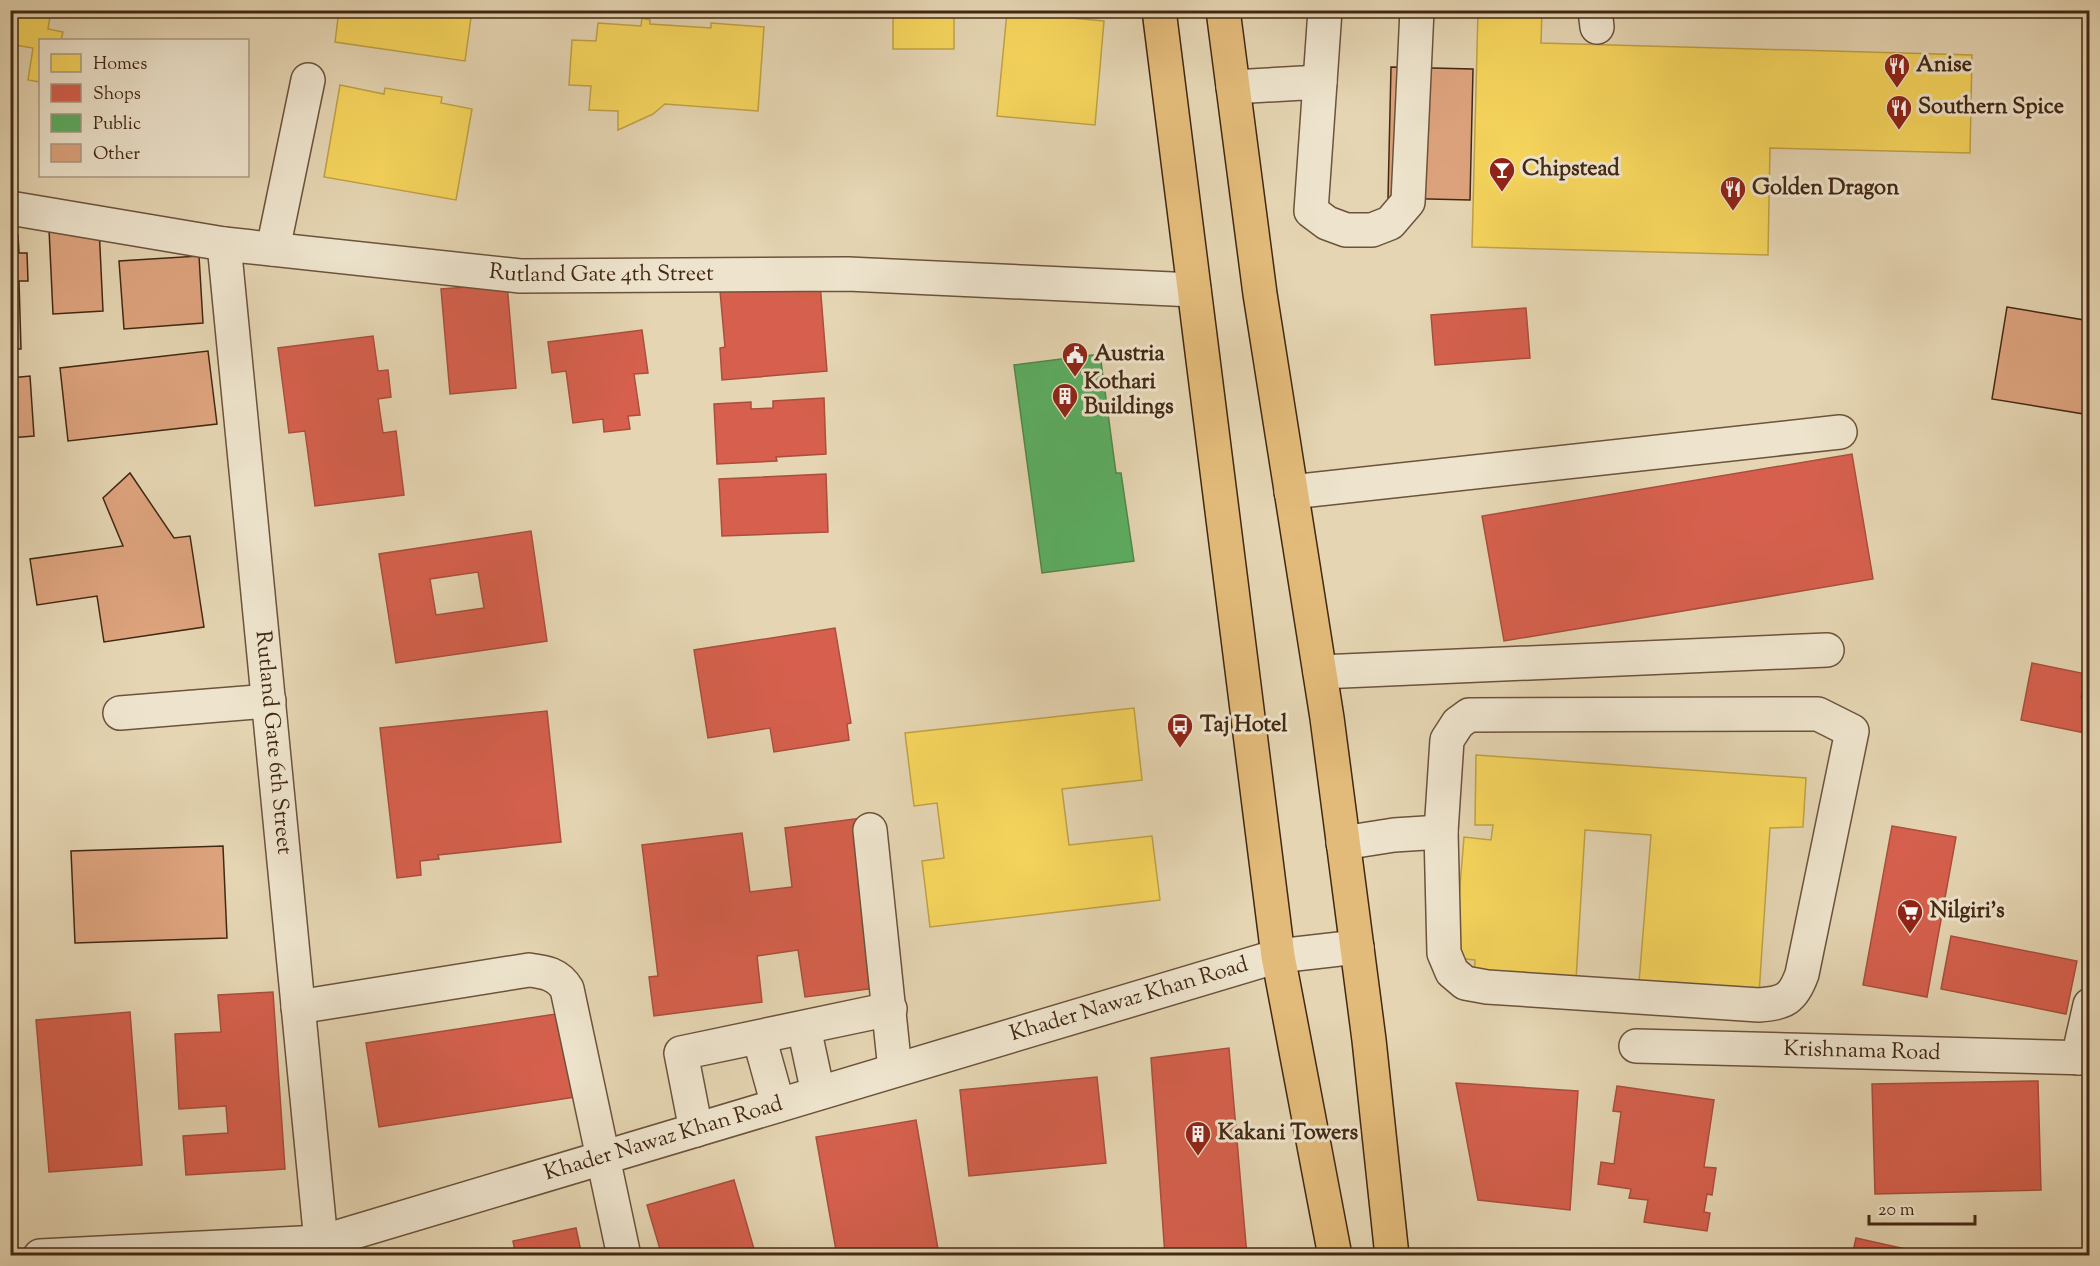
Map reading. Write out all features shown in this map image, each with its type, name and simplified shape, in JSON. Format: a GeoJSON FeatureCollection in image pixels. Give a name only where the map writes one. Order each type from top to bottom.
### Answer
{"type":"FeatureCollection","features":[{"type":"Feature","properties":{"kind":"main road"},"geometry":{"type":"LineString","coordinates":[[1159,10],[1278,956],[1335,1256]]}},
{"type":"Feature","properties":{"kind":"main road"},"geometry":{"type":"LineString","coordinates":[[1223,10],[1260,294],[1320,672],[1370,1040],[1392,1256]]}},
{"type":"Feature","properties":{"kind":"street"},"geometry":{"type":"LineString","coordinates":[[1325,10],[1311,211],[1327,223],[1346,230],[1372,230],[1390,223],[1408,202],[1417,10]]}},
{"type":"Feature","properties":{"kind":"street"},"geometry":{"type":"LineString","coordinates":[[273,249],[308,80]]}},
{"type":"Feature","properties":{"kind":"street"},"geometry":{"type":"LineString","coordinates":[[1233,87],[1320,82]]}},
{"type":"Feature","properties":{"kind":"street","name":"Rutland Gate 4th Street"},"geometry":{"type":"LineString","coordinates":[[10,207],[224,244],[520,276],[848,274],[1194,290]]}},
{"type":"Feature","properties":{"kind":"street","name":"Rutland Gate 6th Street"},"geometry":{"type":"LineString","coordinates":[[224,244],[323,1249]]}},
{"type":"Feature","properties":{"kind":"street"},"geometry":{"type":"LineString","coordinates":[[1292,492],[1840,432]]}},
{"type":"Feature","properties":{"kind":"street"},"geometry":{"type":"LineString","coordinates":[[1320,672],[1827,650]]}},
{"type":"Feature","properties":{"kind":"street"},"geometry":{"type":"LineString","coordinates":[[120,713],[268,701]]}},
{"type":"Feature","properties":{"kind":"street"},"geometry":{"type":"LineString","coordinates":[[1818,714],[1852,731],[1802,974],[1796,991],[1780,1003],[1747,1005],[1487,987],[1466,983],[1452,972],[1444,953],[1441,832],[1447,740],[1458,723],[1469,715],[1818,714]]}},
{"type":"Feature","properties":{"kind":"street"},"geometry":{"type":"LineString","coordinates":[[870,830],[895,1070]]}},
{"type":"Feature","properties":{"kind":"street"},"geometry":{"type":"LineString","coordinates":[[1343,843],[1394,835],[1441,832]]}},
{"type":"Feature","properties":{"kind":"street","name":"Khader Nawaz Khan Road"},"geometry":{"type":"LineString","coordinates":[[40,1256],[323,1249],[604,1157],[1278,956],[1357,947]]}},
{"type":"Feature","properties":{"kind":"street"},"geometry":{"type":"LineString","coordinates":[[298,1007],[529,970],[554,975],[562,981],[567,989],[624,1256]]}},
{"type":"Feature","properties":{"kind":"street"},"geometry":{"type":"LineString","coordinates":[[2084,1058],[2090,1005]]}},
{"type":"Feature","properties":{"kind":"street"},"geometry":{"type":"LineString","coordinates":[[696,1130],[672,1054],[804,1029],[890,1009]]}},
{"type":"Feature","properties":{"kind":"street"},"geometry":{"type":"LineString","coordinates":[[804,1029],[818,1093]]}},
{"type":"Feature","properties":{"kind":"street"},"geometry":{"type":"LineString","coordinates":[[759,1037],[778,1105]]}},
{"type":"Feature","properties":{"kind":"street","name":"Krishnama Road"},"geometry":{"type":"LineString","coordinates":[[1636,1047],[2084,1058]]}},
{"type":"Feature","properties":{"kind":"building: Homes"},"geometry":{"type":"Polygon","coordinates":[[[10,10],[51,10],[48,29],[63,32],[61,39],[39,39],[39,82],[28,80],[33,48],[10,44],[10,10]]]}},
{"type":"Feature","properties":{"kind":"building: Homes"},"geometry":{"type":"Polygon","coordinates":[[[339,10],[472,10],[465,61],[335,42],[339,10]]]}},
{"type":"Feature","properties":{"kind":"building: Homes"},"geometry":{"type":"Polygon","coordinates":[[[893,10],[954,10],[954,49],[893,49],[893,10]]]}},
{"type":"Feature","properties":{"kind":"building: Homes"},"geometry":{"type":"Polygon","coordinates":[[[1478,10],[1542,10],[1541,43],[1972,55],[1970,153],[1770,148],[1768,255],[1472,247],[1478,10]]]}},
{"type":"Feature","properties":{"kind":"building: Homes"},"geometry":{"type":"Polygon","coordinates":[[[1007,12],[1104,21],[1095,125],[997,116],[1007,12]]]}},
{"type":"Feature","properties":{"kind":"building: Homes"},"geometry":{"type":"Polygon","coordinates":[[[642,18],[650,20],[650,24],[711,28],[711,23],[764,27],[758,111],[665,104],[653,114],[618,130],[618,111],[589,110],[591,86],[569,85],[572,40],[596,41],[598,23],[641,26],[642,18]]]}},
{"type":"Feature","properties":{"kind":"building: Homes"},"geometry":{"type":"Polygon","coordinates":[[[340,85],[384,94],[385,88],[442,97],[441,103],[472,109],[456,200],[324,177],[340,85]]]}},
{"type":"Feature","properties":{"kind":"building: Homes"},"geometry":{"type":"Polygon","coordinates":[[[1134,708],[1142,780],[1062,789],[1069,845],[1152,836],[1160,900],[930,927],[922,861],[944,858],[937,803],[914,806],[905,733],[1134,708]]]}},
{"type":"Feature","properties":{"kind":"building: Homes"},"geometry":{"type":"Polygon","coordinates":[[[1476,755],[1806,778],[1803,827],[1770,828],[1759,994],[1639,983],[1651,835],[1585,830],[1576,980],[1474,975],[1475,960],[1454,958],[1464,837],[1491,840],[1493,825],[1475,825],[1476,755]]]}},
{"type":"Feature","properties":{"kind":"building: Shops"},"geometry":{"type":"Polygon","coordinates":[[[820,283],[827,371],[722,380],[720,348],[725,347],[720,291],[820,283]]]}},
{"type":"Feature","properties":{"kind":"building: Shops"},"geometry":{"type":"Polygon","coordinates":[[[507,284],[516,388],[450,394],[441,289],[507,284]]]}},
{"type":"Feature","properties":{"kind":"building: Shops"},"geometry":{"type":"Polygon","coordinates":[[[1526,308],[1530,358],[1435,365],[1431,315],[1526,308]]]}},
{"type":"Feature","properties":{"kind":"building: Shops"},"geometry":{"type":"Polygon","coordinates":[[[642,330],[648,373],[634,374],[640,415],[628,416],[630,429],[604,432],[603,419],[573,423],[566,371],[552,373],[548,342],[642,330]]]}},
{"type":"Feature","properties":{"kind":"building: Shops"},"geometry":{"type":"Polygon","coordinates":[[[373,336],[378,371],[388,370],[391,397],[378,399],[383,433],[396,431],[404,495],[315,506],[305,431],[289,433],[278,348],[373,336]]]}},
{"type":"Feature","properties":{"kind":"building: Shops"},"geometry":{"type":"Polygon","coordinates":[[[824,398],[826,454],[776,457],[777,461],[717,464],[714,404],[751,402],[751,409],[773,408],[773,401],[824,398]]]}},
{"type":"Feature","properties":{"kind":"building: Shops"},"geometry":{"type":"Polygon","coordinates":[[[1852,454],[1873,579],[1504,641],[1482,516],[1852,454]]]}},
{"type":"Feature","properties":{"kind":"building: Shops"},"geometry":{"type":"Polygon","coordinates":[[[826,474],[828,532],[722,536],[719,479],[826,474]]]}},
{"type":"Feature","properties":{"kind":"building: Shops"},"geometry":{"type":"Polygon","coordinates":[[[531,531],[547,641],[396,663],[379,554],[531,531]],[[478,572],[430,579],[436,615],[484,608],[478,572]]]}},
{"type":"Feature","properties":{"kind":"building: Shops"},"geometry":{"type":"Polygon","coordinates":[[[835,628],[851,723],[847,724],[849,740],[774,752],[770,728],[708,738],[694,650],[835,628]]]}},
{"type":"Feature","properties":{"kind":"building: Shops"},"geometry":{"type":"Polygon","coordinates":[[[2032,663],[2086,674],[2081,698],[2090,700],[2090,734],[2021,720],[2032,663]]]}},
{"type":"Feature","properties":{"kind":"building: Shops"},"geometry":{"type":"Polygon","coordinates":[[[547,711],[561,842],[438,855],[439,859],[420,861],[421,875],[397,878],[380,728],[547,711]]]}},
{"type":"Feature","properties":{"kind":"building: Shops"},"geometry":{"type":"Polygon","coordinates":[[[862,818],[884,987],[805,997],[798,950],[757,956],[762,1002],[654,1016],[649,977],[658,976],[642,845],[742,833],[750,892],[792,887],[785,828],[862,818]]]}},
{"type":"Feature","properties":{"kind":"building: Shops"},"geometry":{"type":"Polygon","coordinates":[[[1892,826],[1956,837],[1927,997],[1863,985],[1892,826]]]}},
{"type":"Feature","properties":{"kind":"building: Shops"},"geometry":{"type":"Polygon","coordinates":[[[1951,936],[2077,961],[2066,1014],[1941,989],[1951,936]]]}},
{"type":"Feature","properties":{"kind":"building: Shops"},"geometry":{"type":"Polygon","coordinates":[[[273,992],[285,1169],[186,1175],[183,1136],[228,1133],[226,1106],[179,1109],[175,1034],[221,1032],[218,995],[273,992]]]}},
{"type":"Feature","properties":{"kind":"building: Shops"},"geometry":{"type":"Polygon","coordinates":[[[130,1012],[142,1165],[49,1172],[36,1020],[130,1012]]]}},
{"type":"Feature","properties":{"kind":"building: Shops"},"geometry":{"type":"Polygon","coordinates":[[[562,1013],[575,1097],[379,1127],[366,1043],[562,1013]]]}},
{"type":"Feature","properties":{"kind":"building: Shops","name":"Kakani Towers"},"geometry":{"type":"Polygon","coordinates":[[[1229,1048],[1247,1256],[1165,1256],[1151,1058],[1229,1048]]]}},
{"type":"Feature","properties":{"kind":"building: Shops"},"geometry":{"type":"Polygon","coordinates":[[[1097,1077],[1106,1163],[969,1176],[960,1090],[1097,1077]]]}},
{"type":"Feature","properties":{"kind":"building: Shops"},"geometry":{"type":"Polygon","coordinates":[[[10,1078],[16,1170],[10,1170],[10,1078]]]}},
{"type":"Feature","properties":{"kind":"building: Shops"},"geometry":{"type":"Polygon","coordinates":[[[2038,1081],[2041,1190],[1875,1194],[1872,1084],[2038,1081]]]}},
{"type":"Feature","properties":{"kind":"building: Shops"},"geometry":{"type":"Polygon","coordinates":[[[1456,1083],[1578,1091],[1570,1210],[1478,1200],[1456,1083]]]}},
{"type":"Feature","properties":{"kind":"building: Shops"},"geometry":{"type":"Polygon","coordinates":[[[1617,1086],[1714,1100],[1704,1167],[1716,1168],[1712,1195],[1707,1194],[1704,1212],[1710,1213],[1707,1231],[1644,1222],[1648,1200],[1629,1198],[1631,1189],[1598,1184],[1601,1162],[1614,1164],[1621,1112],[1613,1111],[1617,1086]]]}},
{"type":"Feature","properties":{"kind":"building: Shops"},"geometry":{"type":"Polygon","coordinates":[[[916,1120],[939,1255],[837,1256],[816,1137],[916,1120]]]}},
{"type":"Feature","properties":{"kind":"building: Shops"},"geometry":{"type":"Polygon","coordinates":[[[734,1180],[756,1256],[662,1256],[647,1205],[734,1180]]]}},
{"type":"Feature","properties":{"kind":"building: Shops"},"geometry":{"type":"Polygon","coordinates":[[[576,1228],[582,1256],[516,1256],[513,1241],[576,1228]]]}},
{"type":"Feature","properties":{"kind":"building: Shops"},"geometry":{"type":"Polygon","coordinates":[[[1856,1238],[1937,1256],[1852,1256],[1856,1238]]]}},
{"type":"Feature","properties":{"kind":"building: Public","name":"Kothari Buildings"},"geometry":{"type":"Polygon","coordinates":[[[1100,354],[1116,473],[1121,473],[1134,561],[1042,573],[1014,365],[1100,354]]]}},
{"type":"Feature","properties":{"kind":"building: Other"},"geometry":{"type":"Polygon","coordinates":[[[1391,67],[1473,69],[1470,200],[1388,198],[1391,67]]]}},
{"type":"Feature","properties":{"kind":"building: Other"},"geometry":{"type":"Polygon","coordinates":[[[99,227],[103,311],[53,314],[49,229],[99,227]]]}},
{"type":"Feature","properties":{"kind":"building: Other"},"geometry":{"type":"Polygon","coordinates":[[[10,235],[18,235],[19,253],[27,253],[28,281],[19,281],[21,349],[10,349],[10,235]]]}},
{"type":"Feature","properties":{"kind":"building: Other"},"geometry":{"type":"Polygon","coordinates":[[[199,256],[203,323],[124,329],[119,261],[199,256]]]}},
{"type":"Feature","properties":{"kind":"building: Other"},"geometry":{"type":"Polygon","coordinates":[[[2007,307],[2090,321],[2090,415],[1992,399],[2007,307]]]}},
{"type":"Feature","properties":{"kind":"building: Other"},"geometry":{"type":"Polygon","coordinates":[[[208,351],[217,424],[68,441],[60,368],[208,351]]]}},
{"type":"Feature","properties":{"kind":"building: Other"},"geometry":{"type":"Polygon","coordinates":[[[30,376],[34,436],[10,438],[10,378],[30,376]]]}},
{"type":"Feature","properties":{"kind":"building: Other"},"geometry":{"type":"Polygon","coordinates":[[[130,473],[174,538],[190,536],[204,627],[104,642],[97,596],[37,605],[30,559],[123,546],[103,498],[130,473]]]}},
{"type":"Feature","properties":{"kind":"building: Other"},"geometry":{"type":"Polygon","coordinates":[[[223,846],[227,938],[75,943],[71,851],[223,846]]]}},
{"type":"Feature","properties":{"kind":"building: Other"},"geometry":{"type":"Polygon","coordinates":[[[10,942],[15,982],[10,983],[10,942]]]}},
{"type":"Feature","properties":{"kind":"place","name":"Anise"},"geometry":{"type":"Point","coordinates":[1897,89]}},
{"type":"Feature","properties":{"kind":"place","name":"Southern Spice"},"geometry":{"type":"Point","coordinates":[1899,131]}},
{"type":"Feature","properties":{"kind":"place","name":"Chipstead"},"geometry":{"type":"Point","coordinates":[1502,193]}},
{"type":"Feature","properties":{"kind":"place","name":"Golden Dragon"},"geometry":{"type":"Point","coordinates":[1733,212]}},
{"type":"Feature","properties":{"kind":"place","name":"Austria"},"geometry":{"type":"Point","coordinates":[1075,378]}},
{"type":"Feature","properties":{"kind":"place","name":"Kothari Buildings"},"geometry":{"type":"Point","coordinates":[1065,419]}},
{"type":"Feature","properties":{"kind":"place","name":"Taj Hotel"},"geometry":{"type":"Point","coordinates":[1180,749]}},
{"type":"Feature","properties":{"kind":"place","name":"Nilgiri's"},"geometry":{"type":"Point","coordinates":[1910,935]}},
{"type":"Feature","properties":{"kind":"place","name":"Kakani Towers"},"geometry":{"type":"Point","coordinates":[1198,1157]}}]}
